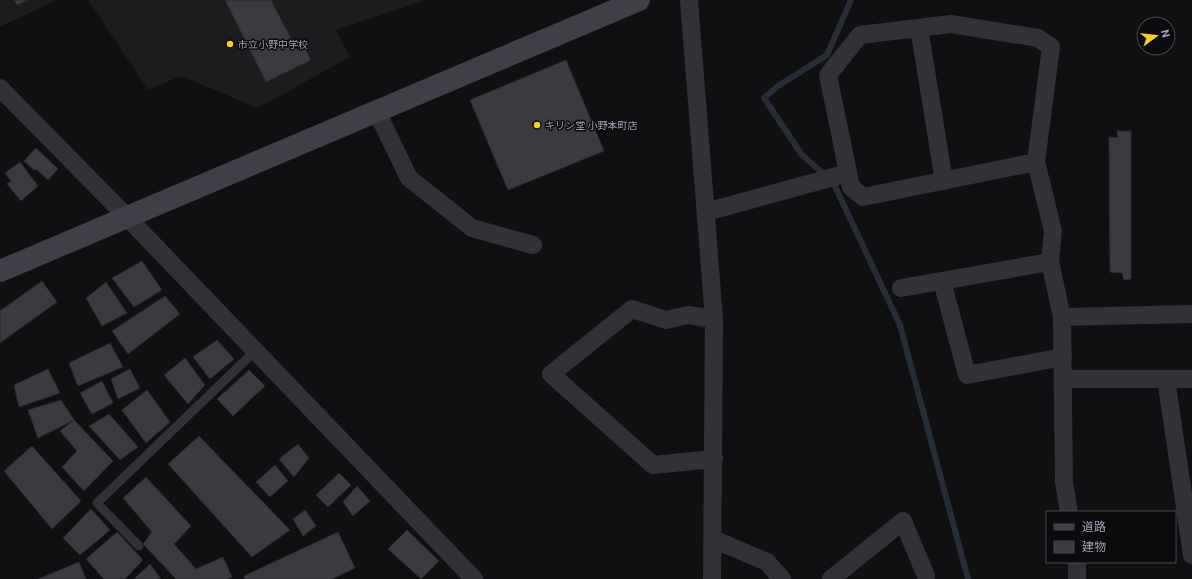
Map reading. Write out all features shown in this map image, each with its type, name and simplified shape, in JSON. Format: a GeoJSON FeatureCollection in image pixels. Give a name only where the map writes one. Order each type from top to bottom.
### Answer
{"type":"FeatureCollection","features":[{"type":"Feature","properties":{"kind":"street"},"geometry":{"type":"LineString","coordinates":[[0,271],[639,0]]}},
{"type":"Feature","properties":{"kind":"street"},"geometry":{"type":"LineString","coordinates":[[689,0],[714,319],[712,579]]}},
{"type":"Feature","properties":{"kind":"street"},"geometry":{"type":"LineString","coordinates":[[1036,162],[863,197],[851,187],[828,75],[860,35],[952,24],[1038,38],[1051,47],[1036,162],[1053,230],[1050,262],[1062,317],[1064,482],[1069,511]]}},
{"type":"Feature","properties":{"kind":"street"},"geometry":{"type":"LineString","coordinates":[[919,28],[944,181]]}},
{"type":"Feature","properties":{"kind":"street"},"geometry":{"type":"LineString","coordinates":[[0,88],[127,217],[474,579]]}},
{"type":"Feature","properties":{"kind":"street"},"geometry":{"type":"LineString","coordinates":[[377,112],[409,178],[472,228],[533,245]]}},
{"type":"Feature","properties":{"kind":"street"},"geometry":{"type":"LineString","coordinates":[[706,212],[848,173]]}},
{"type":"Feature","properties":{"kind":"street"},"geometry":{"type":"LineString","coordinates":[[901,288],[1050,262]]}},
{"type":"Feature","properties":{"kind":"street"},"geometry":{"type":"LineString","coordinates":[[942,281],[967,375],[1062,357]]}},
{"type":"Feature","properties":{"kind":"street"},"geometry":{"type":"LineString","coordinates":[[714,319],[688,315],[666,320],[632,308],[551,374],[653,465],[714,459]]}},
{"type":"Feature","properties":{"kind":"street"},"geometry":{"type":"LineString","coordinates":[[1062,317],[1192,314]]}},
{"type":"Feature","properties":{"kind":"street"},"geometry":{"type":"LineString","coordinates":[[1063,379],[1192,379]]}},
{"type":"Feature","properties":{"kind":"street"},"geometry":{"type":"LineString","coordinates":[[1166,379],[1192,555]]}},
{"type":"Feature","properties":{"kind":"street"},"geometry":{"type":"LineString","coordinates":[[830,579],[903,521],[926,576]]}},
{"type":"Feature","properties":{"kind":"street"},"geometry":{"type":"LineString","coordinates":[[713,539],[767,562],[782,579]]}},
{"type":"Feature","properties":{"kind":"street"},"geometry":{"type":"LineString","coordinates":[[1076,563],[1077,579]]}},
{"type":"Feature","properties":{"kind":"lane"},"geometry":{"type":"LineString","coordinates":[[139,546],[96,503],[255,351]]}},
{"type":"Feature","properties":{"kind":"shaded area"},"geometry":{"type":"Polygon","coordinates":[[[0,0],[56,0],[0,27],[0,0]]]}},
{"type":"Feature","properties":{"kind":"shaded area","name":"市立小野中学校"},"geometry":{"type":"Polygon","coordinates":[[[88,0],[426,0],[336,30],[350,57],[258,108],[181,76],[148,90],[88,0]]]}},
{"type":"Feature","properties":{"kind":"building"},"geometry":{"type":"Polygon","coordinates":[[[14,0],[27,0],[17,5],[14,0]]]}},
{"type":"Feature","properties":{"kind":"building"},"geometry":{"type":"Polygon","coordinates":[[[225,0],[271,0],[297,50],[304,47],[311,60],[266,82],[225,0]]]}},
{"type":"Feature","properties":{"kind":"building","name":"キリン堂 小野本町店"},"geometry":{"type":"Polygon","coordinates":[[[566,60],[604,151],[508,190],[470,100],[566,60]]]}},
{"type":"Feature","properties":{"kind":"building"},"geometry":{"type":"Polygon","coordinates":[[[1117,131],[1131,131],[1131,279],[1124,280],[1122,273],[1110,272],[1109,137],[1118,138],[1117,131]]]}},
{"type":"Feature","properties":{"kind":"building"},"geometry":{"type":"Polygon","coordinates":[[[36,148],[58,169],[48,180],[24,161],[36,148]]]}},
{"type":"Feature","properties":{"kind":"building"},"geometry":{"type":"Polygon","coordinates":[[[20,162],[38,186],[21,201],[7,184],[11,181],[5,173],[20,162]]]}},
{"type":"Feature","properties":{"kind":"building"},"geometry":{"type":"Polygon","coordinates":[[[142,261],[162,290],[134,307],[112,278],[142,261]]]}},
{"type":"Feature","properties":{"kind":"building"},"geometry":{"type":"Polygon","coordinates":[[[42,281],[57,302],[0,343],[0,311],[42,281]]]}},
{"type":"Feature","properties":{"kind":"building"},"geometry":{"type":"Polygon","coordinates":[[[106,282],[127,313],[102,326],[86,298],[106,282]]]}},
{"type":"Feature","properties":{"kind":"building"},"geometry":{"type":"Polygon","coordinates":[[[165,296],[180,314],[128,354],[112,331],[165,296]]]}},
{"type":"Feature","properties":{"kind":"building"},"geometry":{"type":"Polygon","coordinates":[[[217,340],[234,359],[210,379],[193,357],[217,340]]]}},
{"type":"Feature","properties":{"kind":"building"},"geometry":{"type":"Polygon","coordinates":[[[110,343],[123,367],[78,386],[69,363],[110,343]]]}},
{"type":"Feature","properties":{"kind":"building"},"geometry":{"type":"Polygon","coordinates":[[[185,358],[205,385],[188,404],[164,375],[185,358]]]}},
{"type":"Feature","properties":{"kind":"building"},"geometry":{"type":"Polygon","coordinates":[[[48,369],[60,393],[19,407],[14,385],[48,369]]]}},
{"type":"Feature","properties":{"kind":"building"},"geometry":{"type":"Polygon","coordinates":[[[130,369],[140,388],[118,399],[111,379],[130,369]]]}},
{"type":"Feature","properties":{"kind":"building"},"geometry":{"type":"Polygon","coordinates":[[[249,370],[265,386],[233,416],[217,399],[249,370]]]}},
{"type":"Feature","properties":{"kind":"building"},"geometry":{"type":"Polygon","coordinates":[[[102,381],[113,403],[92,414],[80,393],[102,381]]]}},
{"type":"Feature","properties":{"kind":"building"},"geometry":{"type":"Polygon","coordinates":[[[147,390],[170,422],[146,443],[122,410],[147,390]]]}},
{"type":"Feature","properties":{"kind":"building"},"geometry":{"type":"Polygon","coordinates":[[[61,400],[74,420],[38,438],[28,410],[61,400]]]}},
{"type":"Feature","properties":{"kind":"building"},"geometry":{"type":"Polygon","coordinates":[[[109,414],[138,447],[120,460],[89,426],[109,414]]]}},
{"type":"Feature","properties":{"kind":"building"},"geometry":{"type":"Polygon","coordinates":[[[74,420],[113,461],[84,491],[62,467],[77,451],[60,431],[74,420]]]}},
{"type":"Feature","properties":{"kind":"building"},"geometry":{"type":"Polygon","coordinates":[[[199,436],[290,530],[252,557],[168,464],[199,436]]]}},
{"type":"Feature","properties":{"kind":"building"},"geometry":{"type":"Polygon","coordinates":[[[298,444],[309,458],[294,477],[279,459],[298,444]]]}},
{"type":"Feature","properties":{"kind":"building"},"geometry":{"type":"Polygon","coordinates":[[[32,446],[81,501],[52,529],[4,471],[32,446]]]}},
{"type":"Feature","properties":{"kind":"building"},"geometry":{"type":"Polygon","coordinates":[[[275,465],[288,481],[270,497],[256,482],[275,465]]]}},
{"type":"Feature","properties":{"kind":"building"},"geometry":{"type":"Polygon","coordinates":[[[339,473],[351,485],[328,507],[316,495],[339,473]]]}},
{"type":"Feature","properties":{"kind":"building"},"geometry":{"type":"Polygon","coordinates":[[[146,477],[191,526],[174,544],[196,569],[223,557],[232,577],[227,579],[176,579],[143,544],[152,532],[123,498],[146,477]]]}},
{"type":"Feature","properties":{"kind":"building"},"geometry":{"type":"Polygon","coordinates":[[[357,486],[370,501],[353,516],[343,502],[357,486]]]}},
{"type":"Feature","properties":{"kind":"building"},"geometry":{"type":"Polygon","coordinates":[[[91,509],[110,530],[80,555],[63,538],[91,509]]]}},
{"type":"Feature","properties":{"kind":"building"},"geometry":{"type":"Polygon","coordinates":[[[305,510],[316,526],[303,536],[293,519],[305,510]]]}},
{"type":"Feature","properties":{"kind":"building"},"geometry":{"type":"Polygon","coordinates":[[[407,530],[439,561],[421,579],[388,549],[407,530]]]}},
{"type":"Feature","properties":{"kind":"building"},"geometry":{"type":"Polygon","coordinates":[[[117,532],[143,560],[125,579],[104,579],[86,559],[117,532]]]}},
{"type":"Feature","properties":{"kind":"building"},"geometry":{"type":"Polygon","coordinates":[[[338,532],[355,568],[332,579],[245,579],[244,576],[338,532]]]}},
{"type":"Feature","properties":{"kind":"building"},"geometry":{"type":"Polygon","coordinates":[[[79,562],[86,579],[38,579],[79,562]]]}},
{"type":"Feature","properties":{"kind":"building"},"geometry":{"type":"Polygon","coordinates":[[[150,564],[161,579],[134,579],[150,564]]]}},
{"type":"Feature","properties":{"kind":"waterway"},"geometry":{"type":"LineString","coordinates":[[851,0],[827,55],[778,86],[764,98],[802,155],[833,182],[900,325],[968,579]]}},
{"type":"Feature","properties":{"kind":"place","name":"市立小野中学校"},"geometry":{"type":"Point","coordinates":[230,44]}},
{"type":"Feature","properties":{"kind":"place","name":"キリン堂 小野本町店"},"geometry":{"type":"Point","coordinates":[537,125]}}]}
